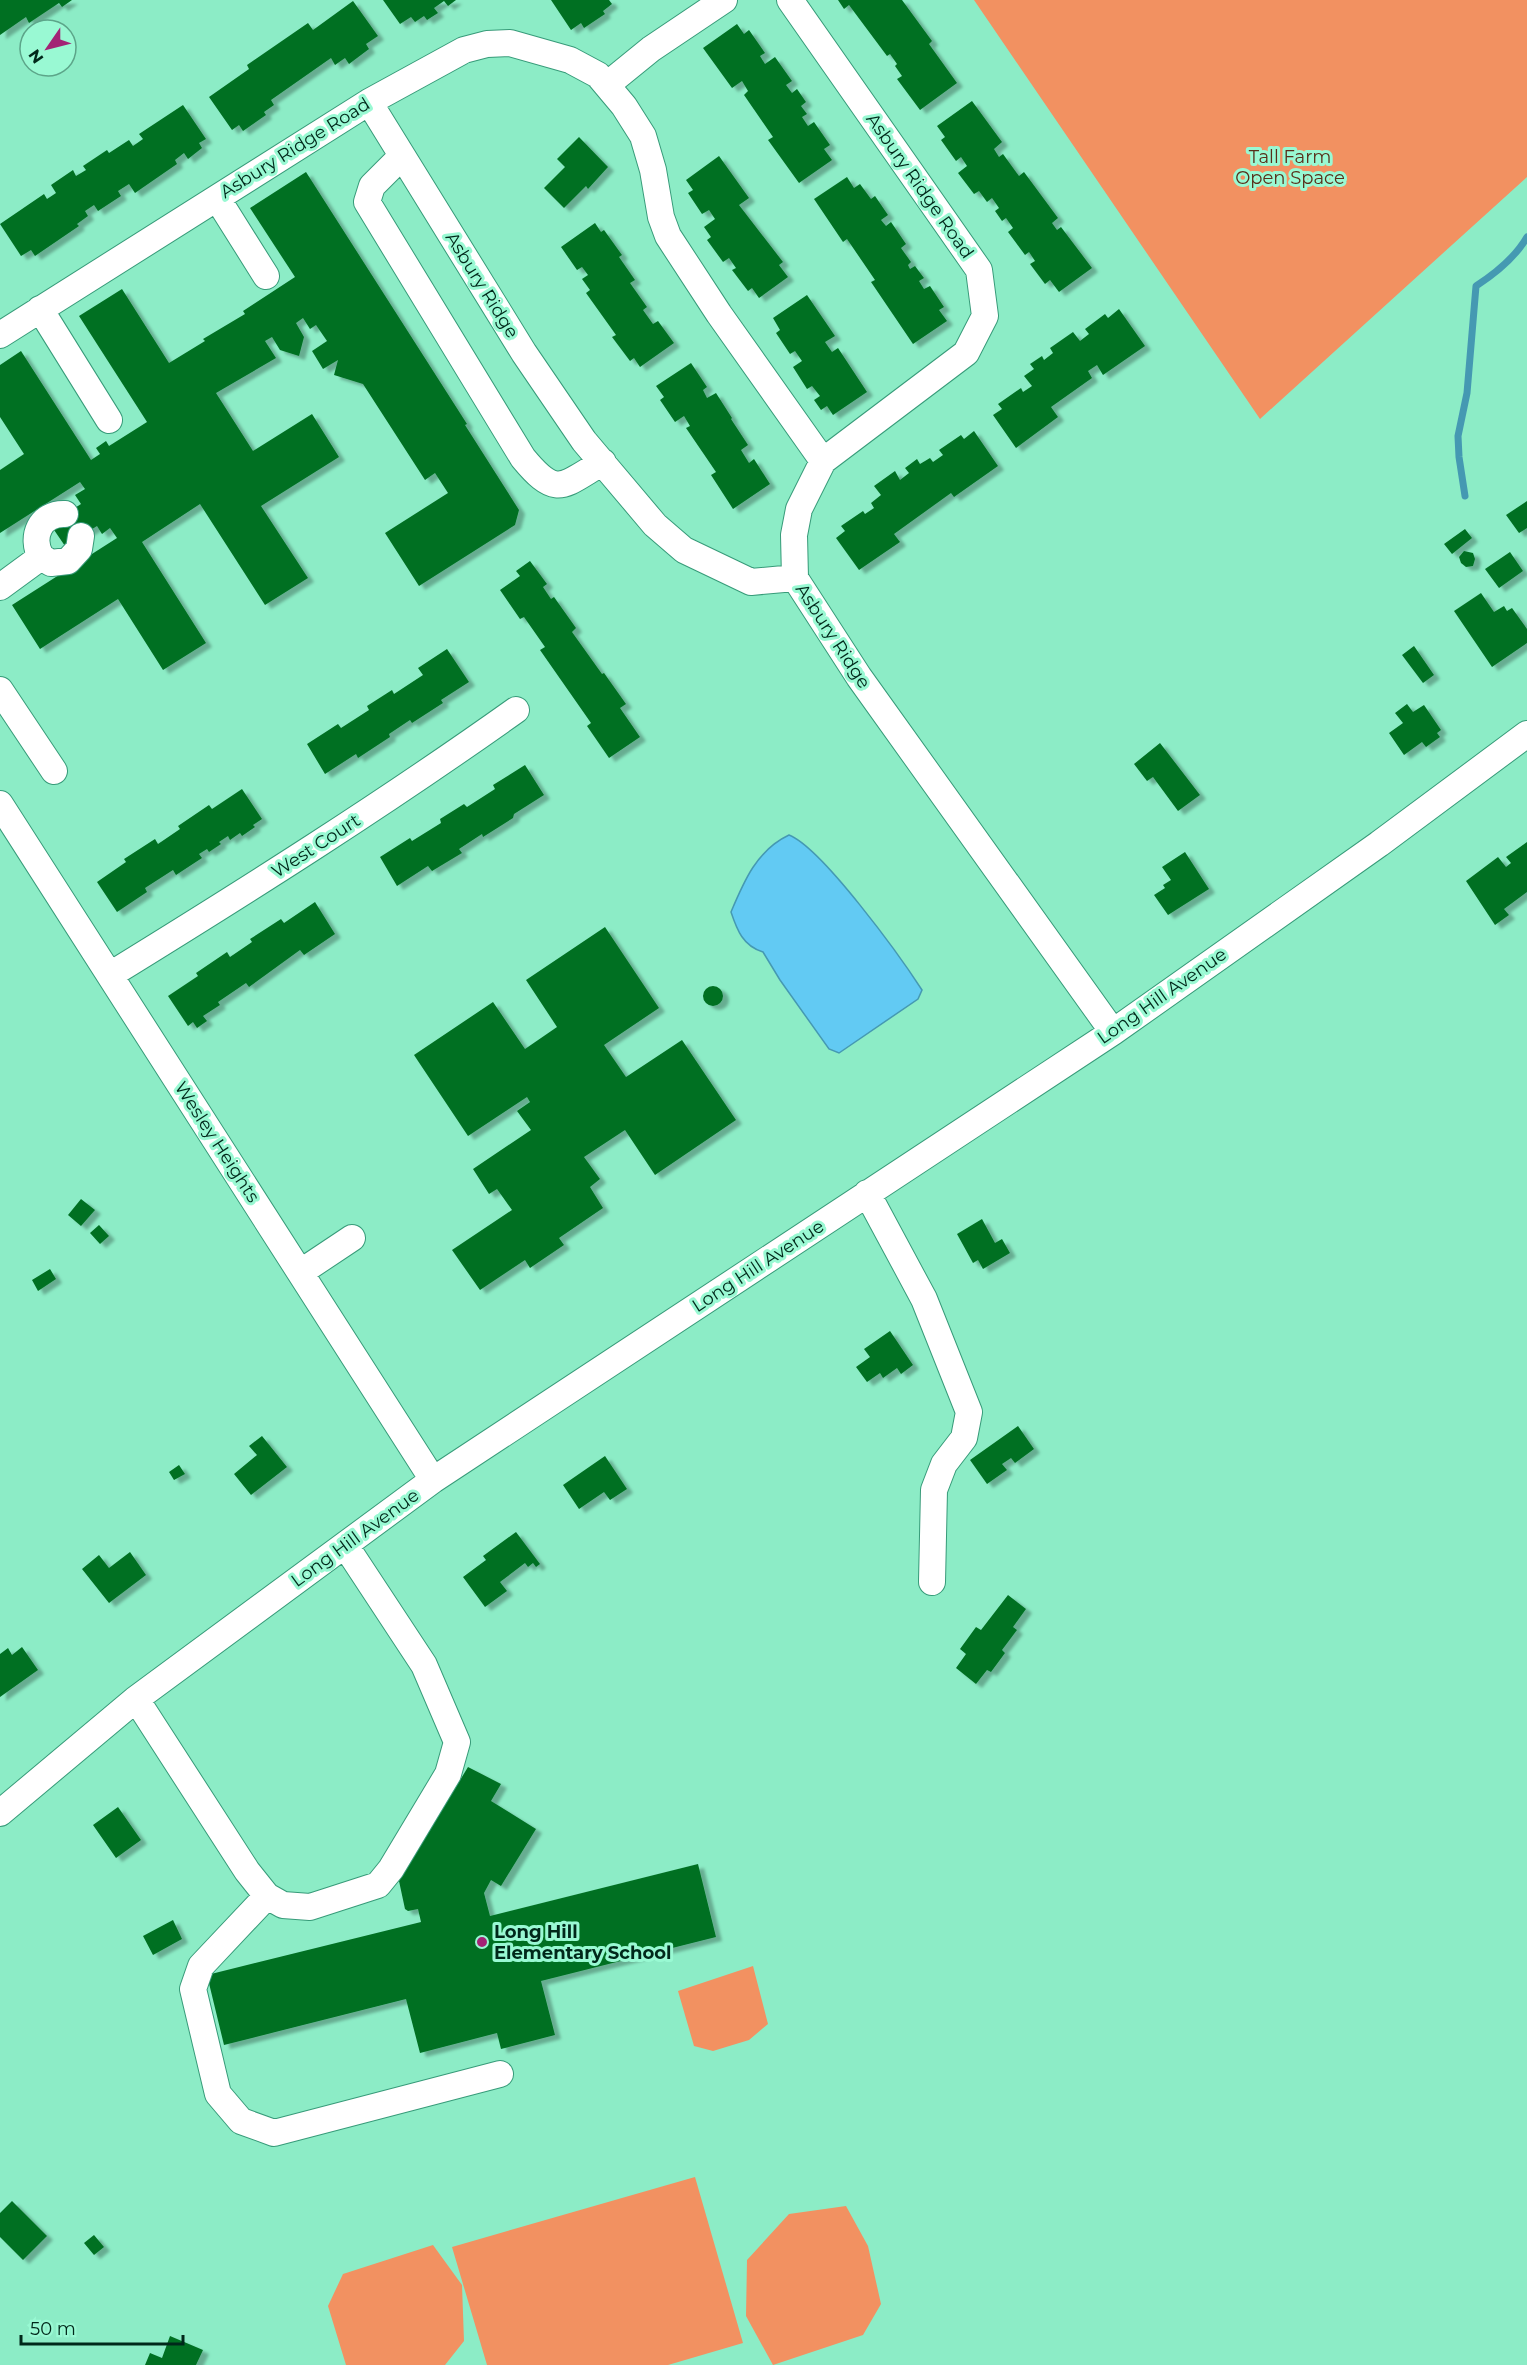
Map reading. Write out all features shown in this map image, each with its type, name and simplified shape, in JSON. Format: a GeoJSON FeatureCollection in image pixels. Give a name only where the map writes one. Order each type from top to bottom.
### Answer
{"type":"FeatureCollection","features":[{"type":"Feature","properties":{"kind":"street"},"geometry":{"type":"LineString","coordinates":[[608,84],[651,49],[724,0]]}},
{"type":"Feature","properties":{"kind":"street","name":"Asbury Ridge Road"},"geometry":{"type":"LineString","coordinates":[[790,0],[979,270],[985,316],[966,353],[823,461],[799,509],[794,535],[795,578]]}},
{"type":"Feature","properties":{"kind":"street","name":"Asbury Ridge Road"},"geometry":{"type":"LineString","coordinates":[[0,335],[369,102],[444,59],[464,50],[487,44],[510,43],[570,60],[598,75],[608,84],[643,136],[653,170],[661,217],[668,236],[719,314],[823,461]]}},
{"type":"Feature","properties":{"kind":"street","name":"Asbury Ridge"},"geometry":{"type":"LineString","coordinates":[[369,102],[524,353],[584,441],[655,525],[684,550],[751,582],[795,578],[859,677],[1113,1032]]}},
{"type":"Feature","properties":{"kind":"street"},"geometry":{"type":"LineString","coordinates":[[402,156],[372,186],[367,202],[523,458],[540,478],[547,483],[558,485],[568,483],[603,462]]}},
{"type":"Feature","properties":{"kind":"street"},"geometry":{"type":"LineString","coordinates":[[217,198],[266,276]]}},
{"type":"Feature","properties":{"kind":"street"},"geometry":{"type":"LineString","coordinates":[[40,309],[109,420]]}},
{"type":"Feature","properties":{"kind":"street"},"geometry":{"type":"LineString","coordinates":[[65,514],[50,517],[40,526],[36,539],[41,557],[51,563],[68,561],[79,549],[81,536]]}},
{"type":"Feature","properties":{"kind":"street"},"geometry":{"type":"LineString","coordinates":[[0,586],[41,557]]}},
{"type":"Feature","properties":{"kind":"street"},"geometry":{"type":"LineString","coordinates":[[0,690],[54,771]]}},
{"type":"Feature","properties":{"kind":"street","name":"West Court"},"geometry":{"type":"LineString","coordinates":[[110,975],[298,859],[516,711]]}},
{"type":"Feature","properties":{"kind":"street","name":"Long Hill Avenue"},"geometry":{"type":"LineString","coordinates":[[1,1809],[136,1699],[433,1480],[1113,1032],[1379,844],[1527,734]]}},
{"type":"Feature","properties":{"kind":"street","name":"Wesley Heights"},"geometry":{"type":"LineString","coordinates":[[0,804],[433,1480]]}},
{"type":"Feature","properties":{"kind":"street"},"geometry":{"type":"LineString","coordinates":[[867,1193],[924,1299],[969,1412],[964,1438],[944,1464],[934,1490],[932,1582]]}},
{"type":"Feature","properties":{"kind":"street"},"geometry":{"type":"LineString","coordinates":[[301,1272],[352,1238]]}},
{"type":"Feature","properties":{"kind":"street"},"geometry":{"type":"LineString","coordinates":[[136,1699],[247,1870],[267,1896],[283,1905],[310,1907],[378,1885],[391,1869],[448,1774],[457,1743],[424,1665],[345,1545]]}},
{"type":"Feature","properties":{"kind":"street"},"geometry":{"type":"LineString","coordinates":[[267,1896],[201,1966],[193,1989],[218,2094],[241,2121],[274,2133],[500,2074]]}},
{"type":"Feature","properties":{"kind":"green space","name":"Tall Farm Open Space"},"geometry":{"type":"Polygon","coordinates":[[[974,0],[1527,0],[1527,177],[1260,419],[974,0]]]}},
{"type":"Feature","properties":{"kind":"green space"},"geometry":{"type":"Polygon","coordinates":[[[753,1966],[768,2024],[749,2040],[713,2051],[694,2046],[678,1991],[753,1966]]]}},
{"type":"Feature","properties":{"kind":"green space"},"geometry":{"type":"Polygon","coordinates":[[[695,2177],[743,2343],[668,2365],[487,2365],[452,2247],[695,2177]]]}},
{"type":"Feature","properties":{"kind":"green space"},"geometry":{"type":"Polygon","coordinates":[[[846,2206],[868,2246],[881,2304],[863,2335],[773,2365],[746,2316],[747,2260],[789,2214],[846,2206]]]}},
{"type":"Feature","properties":{"kind":"green space"},"geometry":{"type":"Polygon","coordinates":[[[433,2245],[462,2285],[464,2341],[445,2365],[346,2365],[328,2306],[343,2274],[433,2245]]]}},
{"type":"Feature","properties":{"kind":"water"},"geometry":{"type":"Polygon","coordinates":[[[789,835],[821,860],[840,881],[879,929],[922,990],[918,999],[839,1053],[829,1049],[763,952],[750,946],[742,936],[731,912],[741,889],[760,858],[778,841],[789,835]]]}},
{"type":"Feature","properties":{"kind":"building"},"geometry":{"type":"Polygon","coordinates":[[[0,0],[72,0],[62,7],[59,3],[36,18],[18,18],[18,23],[0,35],[0,0]]]}},
{"type":"Feature","properties":{"kind":"building"},"geometry":{"type":"Polygon","coordinates":[[[383,0],[456,0],[448,6],[444,1],[434,8],[438,13],[427,20],[424,16],[415,22],[411,17],[400,24],[383,0]]]}},
{"type":"Feature","properties":{"kind":"building"},"geometry":{"type":"Polygon","coordinates":[[[551,0],[609,0],[612,4],[603,11],[605,14],[584,28],[581,23],[571,30],[551,0]]]}},
{"type":"Feature","properties":{"kind":"building"},"geometry":{"type":"Polygon","coordinates":[[[838,0],[902,0],[932,41],[929,44],[957,83],[920,110],[897,79],[902,76],[890,54],[887,56],[849,5],[844,9],[838,0]]]}},
{"type":"Feature","properties":{"kind":"building"},"geometry":{"type":"Polygon","coordinates":[[[353,1],[378,36],[366,44],[369,49],[349,64],[345,58],[335,65],[331,58],[271,100],[274,105],[264,112],[266,115],[243,131],[239,125],[232,130],[209,97],[249,69],[247,65],[308,23],[313,30],[353,1]]]}},
{"type":"Feature","properties":{"kind":"building"},"geometry":{"type":"Polygon","coordinates":[[[737,24],[744,34],[749,30],[765,53],[760,56],[765,64],[775,57],[792,81],[786,85],[792,93],[797,89],[806,102],[801,106],[807,114],[802,117],[808,126],[814,122],[830,145],[824,149],[832,160],[799,183],[768,140],[773,137],[744,95],[748,91],[742,81],[732,88],[703,48],[737,24]]]}},
{"type":"Feature","properties":{"kind":"building"},"geometry":{"type":"Polygon","coordinates":[[[972,101],[1002,142],[994,149],[999,157],[1003,154],[1019,176],[1024,172],[1058,218],[1052,223],[1057,230],[1061,227],[1092,268],[1059,292],[1050,280],[1045,284],[1030,264],[1035,261],[1029,252],[1025,255],[1008,232],[1013,228],[1006,218],[1002,221],[995,211],[999,208],[992,198],[987,202],[979,191],[974,194],[958,173],[967,166],[961,157],[956,161],[941,140],[945,137],[937,126],[972,101]]]}},
{"type":"Feature","properties":{"kind":"building"},"geometry":{"type":"Polygon","coordinates":[[[183,105],[206,139],[199,143],[202,148],[188,159],[184,153],[175,160],[177,164],[135,193],[129,184],[118,191],[121,196],[98,211],[94,205],[85,211],[88,216],[77,224],[79,226],[35,256],[31,250],[21,256],[0,224],[44,194],[47,199],[56,193],[51,185],[73,170],[76,176],[86,170],[83,166],[107,150],[109,153],[129,140],[133,146],[143,139],[139,134],[183,105]]]}},
{"type":"Feature","properties":{"kind":"building"},"geometry":{"type":"Polygon","coordinates":[[[579,137],[608,167],[588,189],[586,186],[564,208],[544,188],[565,167],[557,159],[579,137]]]}},
{"type":"Feature","properties":{"kind":"building"},"geometry":{"type":"Polygon","coordinates":[[[719,156],[749,198],[739,205],[783,262],[779,265],[788,277],[759,298],[752,288],[748,291],[732,270],[736,268],[729,258],[723,262],[707,240],[711,237],[704,227],[715,219],[709,210],[702,214],[688,193],[693,190],[686,180],[719,156]]]}},
{"type":"Feature","properties":{"kind":"building"},"geometry":{"type":"Polygon","coordinates":[[[306,172],[467,424],[465,425],[519,510],[515,525],[419,586],[385,533],[448,493],[435,473],[425,480],[363,384],[334,375],[338,360],[323,369],[312,351],[327,341],[316,325],[310,329],[303,318],[296,323],[304,337],[299,356],[280,350],[272,337],[265,341],[276,358],[216,393],[253,451],[312,414],[339,457],[261,506],[308,578],[265,605],[200,504],[142,542],[206,643],[163,670],[118,599],[40,649],[12,605],[117,538],[110,528],[102,534],[97,526],[65,546],[50,524],[81,504],[75,495],[85,489],[80,482],[0,533],[0,470],[24,454],[0,417],[0,365],[21,351],[91,460],[100,454],[96,448],[106,441],[109,446],[147,422],[79,316],[122,289],[169,363],[205,341],[203,339],[245,314],[243,311],[295,277],[250,208],[306,172]]]}},
{"type":"Feature","properties":{"kind":"building"},"geometry":{"type":"Polygon","coordinates":[[[847,177],[854,188],[860,184],[871,199],[875,196],[888,215],[881,220],[886,226],[891,222],[906,244],[901,248],[911,262],[908,265],[910,269],[915,266],[924,278],[919,281],[924,289],[930,286],[944,307],[939,310],[947,321],[913,344],[871,282],[875,280],[847,239],[843,242],[814,199],[847,177]]]}},
{"type":"Feature","properties":{"kind":"building"},"geometry":{"type":"Polygon","coordinates":[[[595,223],[601,232],[604,230],[622,255],[619,257],[635,280],[630,283],[647,307],[643,310],[653,324],[658,321],[674,343],[640,367],[634,358],[630,361],[612,337],[616,335],[586,293],[590,290],[582,279],[588,275],[582,267],[577,270],[561,247],[595,223]]]}},
{"type":"Feature","properties":{"kind":"building"},"geometry":{"type":"Polygon","coordinates":[[[807,295],[835,336],[825,342],[832,352],[838,348],[867,392],[833,415],[827,406],[821,410],[814,400],[820,396],[812,386],[807,389],[793,367],[802,361],[795,351],[790,354],[776,333],[780,330],[773,318],[807,295]]]}},
{"type":"Feature","properties":{"kind":"building"},"geometry":{"type":"Polygon","coordinates":[[[1119,309],[1145,346],[1103,375],[1097,365],[1088,371],[1092,378],[1051,407],[1058,417],[1016,448],[993,415],[1002,409],[998,404],[1021,388],[1023,392],[1032,386],[1024,376],[1034,369],[1030,364],[1042,356],[1044,360],[1053,353],[1050,348],[1073,332],[1080,341],[1089,334],[1085,329],[1105,314],[1108,318],[1119,309]]]}},
{"type":"Feature","properties":{"kind":"building"},"geometry":{"type":"Polygon","coordinates":[[[691,363],[707,387],[703,390],[707,398],[716,393],[748,445],[741,450],[749,463],[754,459],[770,484],[733,509],[711,475],[716,472],[686,428],[690,426],[684,416],[675,422],[660,400],[664,397],[656,386],[691,363]]]}},
{"type":"Feature","properties":{"kind":"building"},"geometry":{"type":"Polygon","coordinates":[[[974,431],[998,466],[954,497],[951,493],[894,534],[900,542],[859,570],[836,538],[845,531],[841,526],[863,511],[865,514],[874,508],[871,503],[881,495],[874,486],[895,471],[900,480],[909,473],[905,468],[917,459],[920,464],[930,458],[933,462],[943,455],[939,450],[961,435],[964,439],[974,431]]]}},
{"type":"Feature","properties":{"kind":"building"},"geometry":{"type":"Polygon","coordinates":[[[1527,501],[1527,528],[1519,533],[1506,515],[1527,501]]]}},
{"type":"Feature","properties":{"kind":"building"},"geometry":{"type":"Polygon","coordinates":[[[1465,529],[1472,538],[1452,554],[1444,544],[1465,529]]]}},
{"type":"Feature","properties":{"kind":"building"},"geometry":{"type":"Polygon","coordinates":[[[1464,551],[1473,553],[1475,559],[1473,566],[1466,567],[1461,563],[1459,557],[1464,551]]]}},
{"type":"Feature","properties":{"kind":"building"},"geometry":{"type":"Polygon","coordinates":[[[1510,552],[1523,571],[1499,588],[1485,569],[1510,552]]]}},
{"type":"Feature","properties":{"kind":"building"},"geometry":{"type":"Polygon","coordinates":[[[530,561],[547,584],[543,587],[551,599],[554,597],[576,628],[572,632],[626,704],[620,708],[640,737],[609,758],[587,726],[591,723],[540,650],[545,647],[524,617],[520,619],[500,590],[520,576],[516,571],[530,561]]]}},
{"type":"Feature","properties":{"kind":"building"},"geometry":{"type":"Polygon","coordinates":[[[1481,593],[1494,612],[1504,606],[1507,611],[1512,608],[1527,629],[1527,643],[1492,667],[1454,611],[1481,593]]]}},
{"type":"Feature","properties":{"kind":"building"},"geometry":{"type":"Polygon","coordinates":[[[1414,646],[1434,675],[1423,683],[1402,655],[1414,646]]]}},
{"type":"Feature","properties":{"kind":"building"},"geometry":{"type":"Polygon","coordinates":[[[447,649],[469,682],[441,700],[443,703],[412,723],[410,720],[389,734],[390,737],[358,758],[356,754],[325,774],[307,744],[338,724],[341,728],[369,710],[367,706],[392,690],[394,694],[423,675],[418,668],[447,649]]]}},
{"type":"Feature","properties":{"kind":"building"},"geometry":{"type":"Polygon","coordinates":[[[1407,704],[1413,712],[1424,705],[1441,730],[1437,733],[1440,737],[1426,747],[1422,742],[1404,755],[1389,733],[1403,723],[1395,713],[1407,704]]]}},
{"type":"Feature","properties":{"kind":"building"},"geometry":{"type":"Polygon","coordinates":[[[1160,743],[1200,795],[1178,811],[1153,777],[1147,781],[1134,764],[1160,743]]]}},
{"type":"Feature","properties":{"kind":"building"},"geometry":{"type":"Polygon","coordinates":[[[525,765],[544,795],[514,814],[513,818],[459,849],[462,853],[432,871],[428,866],[397,886],[380,857],[410,838],[412,841],[441,823],[440,819],[464,804],[467,807],[495,789],[493,785],[525,765]]]}},
{"type":"Feature","properties":{"kind":"building"},"geometry":{"type":"Polygon","coordinates":[[[242,789],[262,819],[253,825],[255,827],[242,836],[240,833],[230,840],[228,836],[209,852],[207,849],[199,854],[202,858],[176,875],[173,870],[145,888],[147,892],[117,912],[97,882],[126,862],[124,859],[155,839],[158,844],[180,829],[178,826],[209,805],[212,809],[242,789]]]}},
{"type":"Feature","properties":{"kind":"building"},"geometry":{"type":"Polygon","coordinates":[[[1527,842],[1527,892],[1504,909],[1509,915],[1495,925],[1466,881],[1498,857],[1506,867],[1511,863],[1506,857],[1527,842]]]}},
{"type":"Feature","properties":{"kind":"building"},"geometry":{"type":"Polygon","coordinates":[[[1185,852],[1209,889],[1168,915],[1154,895],[1165,888],[1163,885],[1171,880],[1162,867],[1185,852]]]}},
{"type":"Feature","properties":{"kind":"building"},"geometry":{"type":"Polygon","coordinates":[[[315,902],[335,934],[304,955],[300,950],[249,987],[246,983],[218,1002],[220,1005],[203,1016],[207,1021],[197,1028],[193,1022],[188,1026],[168,996],[198,976],[196,973],[227,952],[230,957],[252,942],[250,939],[281,919],[284,923],[315,902]]]}},
{"type":"Feature","properties":{"kind":"building"},"geometry":{"type":"Polygon","coordinates":[[[605,927],[659,1008],[604,1045],[626,1077],[682,1040],[736,1120],[655,1175],[625,1130],[584,1157],[600,1179],[590,1187],[603,1208],[559,1238],[564,1245],[530,1268],[525,1260],[480,1290],[452,1250],[512,1210],[497,1189],[489,1194],[473,1169],[531,1130],[517,1111],[530,1102],[527,1097],[468,1136],[414,1055],[493,1002],[525,1049],[557,1027],[526,980],[605,927]]]}},
{"type":"Feature","properties":{"kind":"building"},"geometry":{"type":"Polygon","coordinates":[[[713,986],[720,989],[723,996],[720,1003],[713,1006],[706,1003],[703,996],[706,989],[713,986]]]}},
{"type":"Feature","properties":{"kind":"building"},"geometry":{"type":"Polygon","coordinates":[[[81,1199],[95,1210],[81,1226],[68,1215],[81,1199]]]}},
{"type":"Feature","properties":{"kind":"building"},"geometry":{"type":"Polygon","coordinates":[[[982,1219],[995,1243],[1002,1239],[1010,1253],[983,1269],[978,1260],[973,1263],[957,1234],[982,1219]]]}},
{"type":"Feature","properties":{"kind":"building"},"geometry":{"type":"Polygon","coordinates":[[[99,1225],[109,1236],[100,1244],[90,1233],[99,1225]]]}},
{"type":"Feature","properties":{"kind":"building"},"geometry":{"type":"Polygon","coordinates":[[[50,1269],[56,1279],[38,1291],[32,1280],[50,1269]]]}},
{"type":"Feature","properties":{"kind":"building"},"geometry":{"type":"Polygon","coordinates":[[[890,1331],[913,1365],[901,1374],[897,1368],[883,1378],[880,1373],[867,1382],[856,1367],[870,1357],[864,1349],[890,1331]]]}},
{"type":"Feature","properties":{"kind":"building"},"geometry":{"type":"Polygon","coordinates":[[[1018,1426],[1034,1449],[1015,1463],[1011,1458],[1002,1464],[1007,1470],[987,1484],[970,1460],[1018,1426]]]}},
{"type":"Feature","properties":{"kind":"building"},"geometry":{"type":"Polygon","coordinates":[[[262,1436],[287,1467],[251,1495],[234,1474],[257,1455],[249,1446],[262,1436]]]}},
{"type":"Feature","properties":{"kind":"building"},"geometry":{"type":"Polygon","coordinates":[[[605,1456],[627,1489],[610,1500],[604,1492],[579,1509],[563,1485],[605,1456]]]}},
{"type":"Feature","properties":{"kind":"building"},"geometry":{"type":"Polygon","coordinates":[[[179,1465],[185,1474],[174,1480],[169,1472],[179,1465]]]}},
{"type":"Feature","properties":{"kind":"building"},"geometry":{"type":"Polygon","coordinates":[[[516,1532],[540,1564],[536,1567],[533,1563],[528,1567],[525,1563],[500,1582],[507,1591],[485,1607],[463,1577],[486,1560],[483,1556],[516,1532]]]}},
{"type":"Feature","properties":{"kind":"building"},"geometry":{"type":"Polygon","coordinates":[[[130,1552],[146,1575],[109,1603],[82,1569],[99,1555],[109,1568],[130,1552]]]}},
{"type":"Feature","properties":{"kind":"building"},"geometry":{"type":"Polygon","coordinates":[[[1008,1595],[1026,1609],[1013,1627],[1017,1630],[1002,1650],[1005,1653],[991,1672],[987,1670],[976,1684],[956,1668],[966,1654],[960,1649],[976,1627],[981,1630],[1008,1595]]]}},
{"type":"Feature","properties":{"kind":"building"},"geometry":{"type":"Polygon","coordinates":[[[22,1647],[38,1670],[0,1697],[0,1654],[8,1648],[12,1655],[22,1647]]]}},
{"type":"Feature","properties":{"kind":"building"},"geometry":{"type":"Polygon","coordinates":[[[468,1767],[501,1784],[491,1801],[536,1829],[501,1886],[491,1880],[484,1893],[490,1916],[698,1864],[716,1937],[541,1981],[555,2035],[501,2049],[497,2033],[420,2053],[406,1999],[224,2045],[207,1975],[421,1922],[418,1909],[408,1911],[405,1909],[399,1881],[468,1767]]]}},
{"type":"Feature","properties":{"kind":"building"},"geometry":{"type":"Polygon","coordinates":[[[118,1807],[141,1840],[116,1858],[93,1825],[118,1807]]]}},
{"type":"Feature","properties":{"kind":"building"},"geometry":{"type":"Polygon","coordinates":[[[173,1920],[182,1939],[153,1955],[143,1936],[173,1920]]]}},
{"type":"Feature","properties":{"kind":"building"},"geometry":{"type":"Polygon","coordinates":[[[12,2201],[47,2236],[23,2260],[0,2237],[0,2213],[12,2201]]]}},
{"type":"Feature","properties":{"kind":"building"},"geometry":{"type":"Polygon","coordinates":[[[94,2235],[104,2247],[94,2255],[84,2243],[94,2235]]]}},
{"type":"Feature","properties":{"kind":"building"},"geometry":{"type":"Polygon","coordinates":[[[170,2336],[203,2350],[196,2365],[145,2365],[150,2353],[162,2358],[170,2336]]]}},
{"type":"Feature","properties":{"kind":"waterway"},"geometry":{"type":"LineString","coordinates":[[1465,496],[1458,436],[1467,393],[1476,286],[1491,276],[1517,252],[1527,237]]}},
{"type":"Feature","properties":{"kind":"place","name":"Long Hill Elementary School"},"geometry":{"type":"Point","coordinates":[482,1942]}}]}
